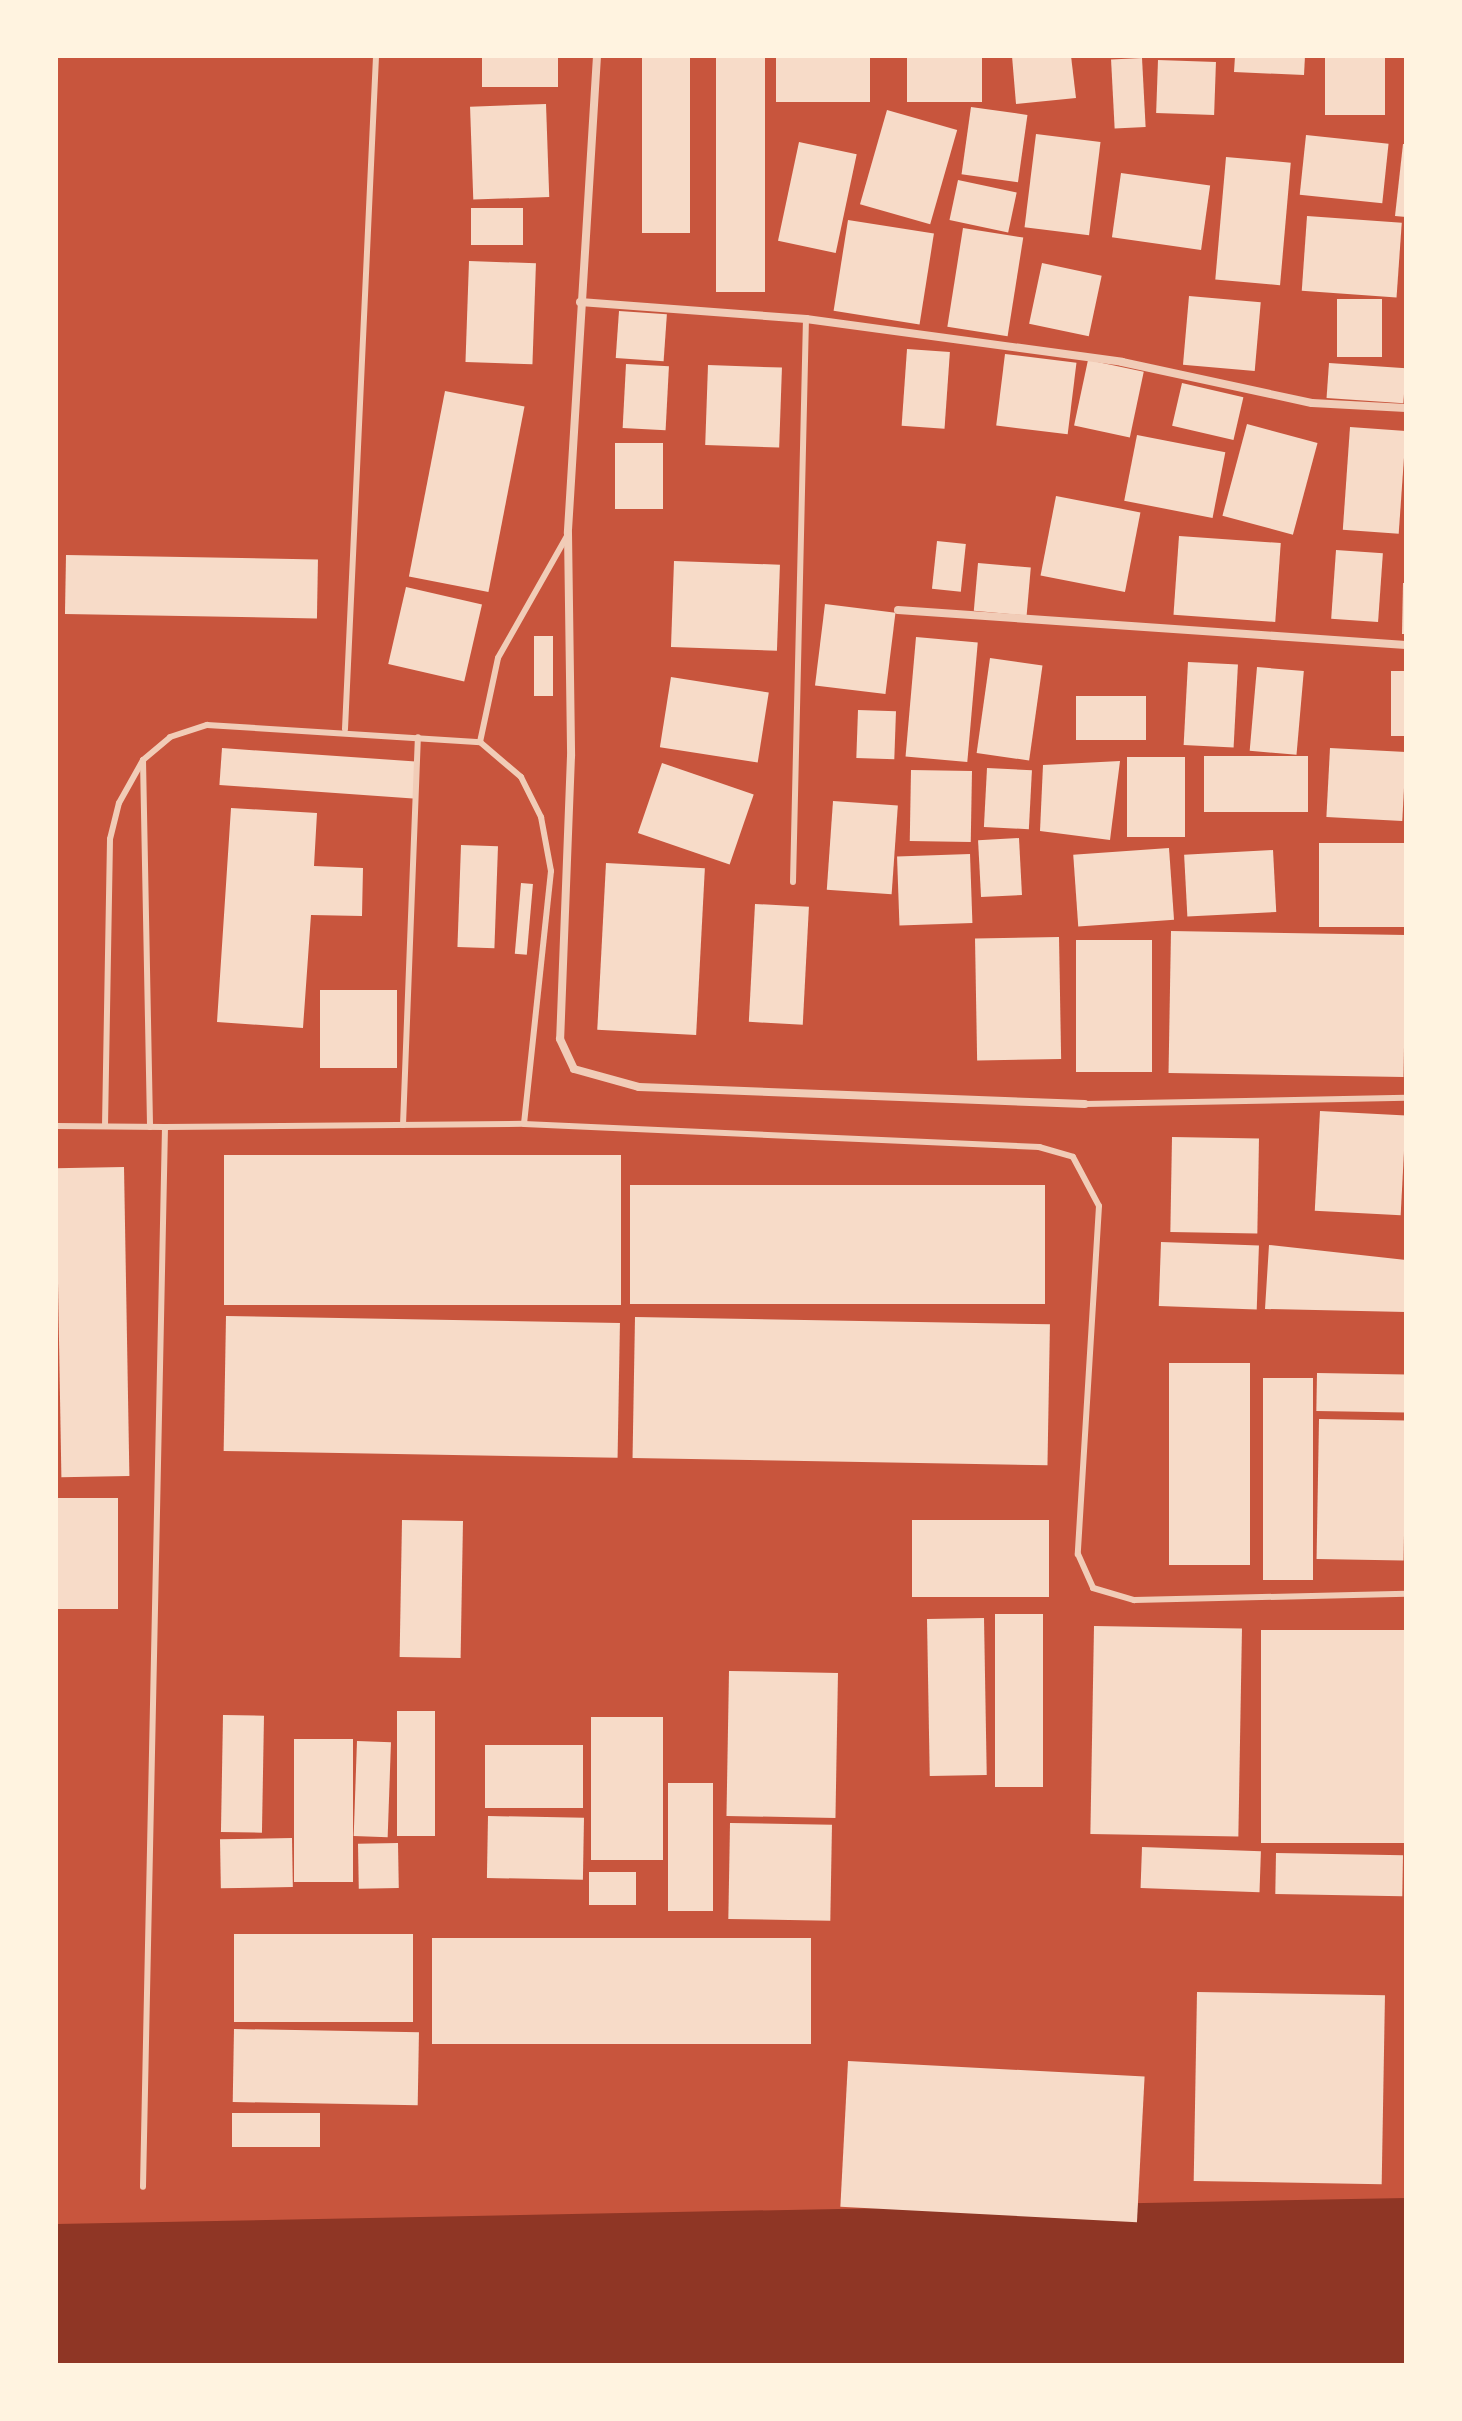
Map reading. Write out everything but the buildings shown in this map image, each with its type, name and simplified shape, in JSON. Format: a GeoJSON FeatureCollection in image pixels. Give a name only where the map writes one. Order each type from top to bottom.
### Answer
{"type":"FeatureCollection","features":[{"type":"Feature","properties":{"kind":"street"},"geometry":{"type":"LineString","coordinates":[[597,56],[568,533],[571,756],[559,990],[560,1039],[574,1069],[639,1087],[1085,1104]]}},
{"type":"Feature","properties":{"kind":"street"},"geometry":{"type":"LineString","coordinates":[[580,302],[806,319],[1122,362],[1312,403],[1406,408]]}},
{"type":"Feature","properties":{"kind":"street"},"geometry":{"type":"LineString","coordinates":[[898,610],[1406,645]]}},
{"type":"Feature","properties":{"kind":"lane"},"geometry":{"type":"LineString","coordinates":[[345,729],[376,56]]}},
{"type":"Feature","properties":{"kind":"lane"},"geometry":{"type":"LineString","coordinates":[[793,882],[806,319]]}},
{"type":"Feature","properties":{"kind":"lane"},"geometry":{"type":"LineString","coordinates":[[480,742],[498,658],[568,533]]}},
{"type":"Feature","properties":{"kind":"lane"},"geometry":{"type":"LineString","coordinates":[[105,1126],[110,839],[119,803],[143,760],[170,737],[207,725],[345,729],[480,742],[521,777],[541,817],[551,871],[524,1124]]}},
{"type":"Feature","properties":{"kind":"lane"},"geometry":{"type":"LineString","coordinates":[[403,1125],[418,737]]}},
{"type":"Feature","properties":{"kind":"lane"},"geometry":{"type":"LineString","coordinates":[[143,760],[150,1127]]}},
{"type":"Feature","properties":{"kind":"lane"},"geometry":{"type":"LineString","coordinates":[[1085,1104],[1406,1098]]}},
{"type":"Feature","properties":{"kind":"lane"},"geometry":{"type":"LineString","coordinates":[[56,1126],[524,1124],[1039,1147],[1073,1157],[1099,1206],[1078,1554],[1093,1588],[1134,1600],[1406,1594]]}},
{"type":"Feature","properties":{"kind":"lane"},"geometry":{"type":"LineString","coordinates":[[143,2187],[165,1127]]}},
{"type":"Feature","properties":{"kind":"shaded area"},"geometry":{"type":"Polygon","coordinates":[[[1406,2198],[1406,2365],[56,2365],[56,2224],[1406,2198]]]}}]}
